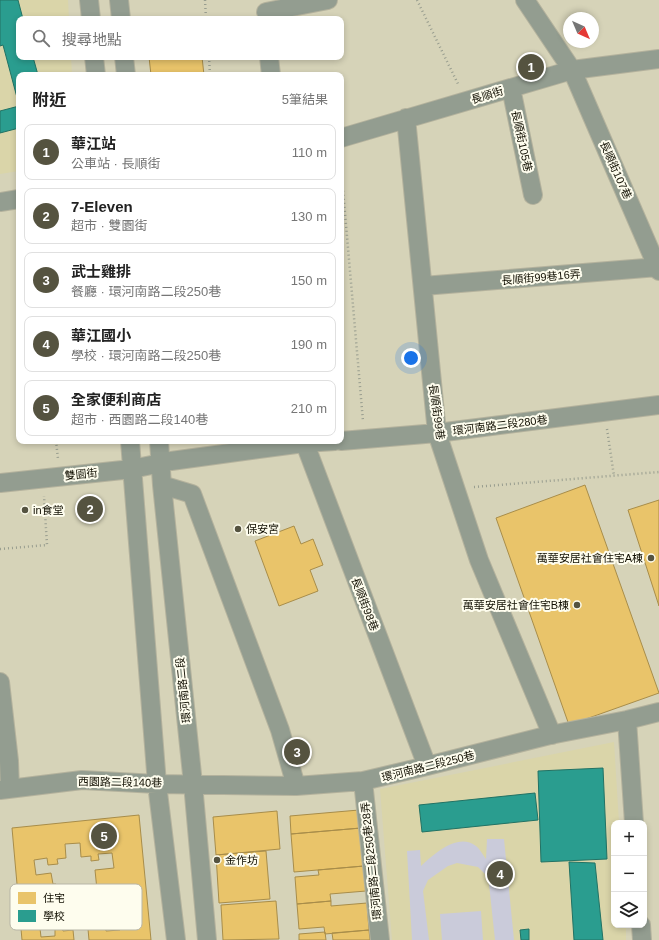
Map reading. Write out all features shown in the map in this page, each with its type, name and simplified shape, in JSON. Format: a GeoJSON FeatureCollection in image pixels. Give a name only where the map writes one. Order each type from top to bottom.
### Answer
{"type":"FeatureCollection","features":[{"type":"Feature","properties":{"kind":"street"},"geometry":{"type":"LineString","coordinates":[[89,0],[91,16]]}},
{"type":"Feature","properties":{"kind":"street"},"geometry":{"type":"LineString","coordinates":[[119,0],[120,16]]}},
{"type":"Feature","properties":{"kind":"street"},"geometry":{"type":"LineString","coordinates":[[266,10],[328,0]]}},
{"type":"Feature","properties":{"kind":"street","name":"長順街107巷"},"geometry":{"type":"LineString","coordinates":[[525,0],[572,70],[658,269]]}},
{"type":"Feature","properties":{"kind":"street","name":"長順街"},"geometry":{"type":"LineString","coordinates":[[344,137],[572,70],[659,59]]}},
{"type":"Feature","properties":{"kind":"street"},"geometry":{"type":"LineString","coordinates":[[94,60],[96,72]]}},
{"type":"Feature","properties":{"kind":"street"},"geometry":{"type":"LineString","coordinates":[[124,60],[126,72]]}},
{"type":"Feature","properties":{"kind":"street"},"geometry":{"type":"LineString","coordinates":[[269,60],[271,72]]}},
{"type":"Feature","properties":{"kind":"street","name":"長順街105巷"},"geometry":{"type":"LineString","coordinates":[[511,88],[533,195]]}},
{"type":"Feature","properties":{"kind":"street","name":"長順街99巷"},"geometry":{"type":"LineString","coordinates":[[406,118],[424,286],[437,434],[479,560],[552,735]]}},
{"type":"Feature","properties":{"kind":"street"},"geometry":{"type":"LineString","coordinates":[[0,202],[16,199]]}},
{"type":"Feature","properties":{"kind":"street","name":"長順街99巷16弄"},"geometry":{"type":"LineString","coordinates":[[424,286],[658,269]]}},
{"type":"Feature","properties":{"kind":"street","name":"環河南路二段280巷"},"geometry":{"type":"LineString","coordinates":[[344,441],[437,434],[659,405]]}},
{"type":"Feature","properties":{"kind":"street"},"geometry":{"type":"LineString","coordinates":[[130,444],[157,784],[176,940]]}},
{"type":"Feature","properties":{"kind":"street","name":"環河南路二段"},"geometry":{"type":"LineString","coordinates":[[159,444],[162,485],[193,784],[206,940]]}},
{"type":"Feature","properties":{"kind":"street"},"geometry":{"type":"LineString","coordinates":[[161,463],[290,444]]}},
{"type":"Feature","properties":{"kind":"street","name":"長順街98巷"},"geometry":{"type":"LineString","coordinates":[[305,444],[427,766]]}},
{"type":"Feature","properties":{"kind":"street","name":"雙園街"},"geometry":{"type":"LineString","coordinates":[[0,483],[132,469],[161,463]]}},
{"type":"Feature","properties":{"kind":"street"},"geometry":{"type":"LineString","coordinates":[[162,485],[192,494],[280,730],[296,786]]}},
{"type":"Feature","properties":{"kind":"street"},"geometry":{"type":"LineString","coordinates":[[0,682],[10,761],[5,790]]}},
{"type":"Feature","properties":{"kind":"street","name":"環河南路二段250巷"},"geometry":{"type":"LineString","coordinates":[[193,784],[296,786],[363,781],[552,735],[659,712]]}},
{"type":"Feature","properties":{"kind":"street"},"geometry":{"type":"LineString","coordinates":[[627,720],[634,820]]}},
{"type":"Feature","properties":{"kind":"street","name":"西園路二段140巷"},"geometry":{"type":"LineString","coordinates":[[5,790],[82,780],[157,784],[193,784]]}},
{"type":"Feature","properties":{"kind":"street","name":"環河南路二段250巷28弄"},"geometry":{"type":"LineString","coordinates":[[363,781],[380,940]]}},
{"type":"Feature","properties":{"kind":"street"},"geometry":{"type":"LineString","coordinates":[[641,928],[642,940]]}},
{"type":"Feature","properties":{"kind":"path"},"geometry":{"type":"LineString","coordinates":[[205,0],[206,16]]}},
{"type":"Feature","properties":{"kind":"path"},"geometry":{"type":"LineString","coordinates":[[417,0],[466,102]]}},
{"type":"Feature","properties":{"kind":"path"},"geometry":{"type":"LineString","coordinates":[[209,60],[210,72]]}},
{"type":"Feature","properties":{"kind":"path"},"geometry":{"type":"LineString","coordinates":[[344,201],[365,439]]}},
{"type":"Feature","properties":{"kind":"path"},"geometry":{"type":"LineString","coordinates":[[604,412],[614,476]]}},
{"type":"Feature","properties":{"kind":"path"},"geometry":{"type":"LineString","coordinates":[[455,488],[659,472]]}},
{"type":"Feature","properties":{"kind":"path"},"geometry":{"type":"LineString","coordinates":[[0,549],[47,545],[43,478]]}},
{"type":"Feature","properties":{"kind":"shaded area"},"geometry":{"type":"Polygon","coordinates":[[[0,0],[68,0],[69,16],[16,16],[16,60],[71,60],[72,72],[16,72],[16,171],[0,174],[0,0]]]}},
{"type":"Feature","properties":{"kind":"shaded area"},"geometry":{"type":"Polygon","coordinates":[[[614,742],[619,820],[611,820],[611,928],[626,928],[626,940],[392,940],[380,789],[614,742]]]}},
{"type":"Feature","properties":{"kind":"shaded area"},"geometry":{"type":"Polygon","coordinates":[[[487,839],[504,839],[514,940],[495,940],[489,884],[486,875],[478,867],[457,863],[448,866],[428,880],[423,891],[429,940],[412,940],[407,851],[420,850],[421,866],[447,846],[454,843],[469,842],[480,850],[486,859],[487,839]]]}},
{"type":"Feature","properties":{"kind":"shaded area"},"geometry":{"type":"Polygon","coordinates":[[[481,911],[483,940],[442,940],[440,914],[481,911]]]}},
{"type":"Feature","properties":{"kind":"building: 住宅"},"geometry":{"type":"Polygon","coordinates":[[[149,60],[202,60],[204,72],[151,72],[149,60]]]}},
{"type":"Feature","properties":{"kind":"building: 住宅","name":"萬華安居社會住宅B棟"},"geometry":{"type":"Polygon","coordinates":[[[585,485],[659,693],[569,725],[496,518],[585,485]]]}},
{"type":"Feature","properties":{"kind":"building: 住宅","name":"萬華安居社會住宅A棟"},"geometry":{"type":"Polygon","coordinates":[[[659,500],[659,606],[628,510],[659,500]]]}},
{"type":"Feature","properties":{"kind":"building: 住宅"},"geometry":{"type":"Polygon","coordinates":[[[294,526],[301,544],[313,539],[323,565],[310,570],[318,591],[279,606],[255,541],[294,526]]]}},
{"type":"Feature","properties":{"kind":"building: 住宅"},"geometry":{"type":"Polygon","coordinates":[[[359,810],[361,828],[291,834],[290,816],[359,810]]]}},
{"type":"Feature","properties":{"kind":"building: 住宅"},"geometry":{"type":"Polygon","coordinates":[[[277,811],[280,849],[216,855],[213,817],[277,811]]]}},
{"type":"Feature","properties":{"kind":"building: 住宅"},"geometry":{"type":"Polygon","coordinates":[[[139,815],[151,940],[89,940],[88,930],[142,930],[142,884],[96,884],[95,870],[114,868],[112,853],[98,854],[99,860],[91,861],[91,856],[81,857],[80,843],[65,844],[66,858],[57,859],[58,864],[48,865],[47,858],[34,860],[36,875],[51,873],[53,884],[17,884],[12,828],[139,815]]]}},
{"type":"Feature","properties":{"kind":"building: 住宅"},"geometry":{"type":"Polygon","coordinates":[[[361,828],[364,866],[294,872],[291,834],[361,828]]]}},
{"type":"Feature","properties":{"kind":"building: 住宅"},"geometry":{"type":"Polygon","coordinates":[[[266,851],[270,899],[219,903],[216,855],[266,851]]]}},
{"type":"Feature","properties":{"kind":"building: 住宅"},"geometry":{"type":"Polygon","coordinates":[[[364,866],[366,891],[330,894],[331,901],[297,904],[295,877],[319,875],[318,870],[364,866]]]}},
{"type":"Feature","properties":{"kind":"building: 住宅"},"geometry":{"type":"Polygon","coordinates":[[[276,901],[279,939],[223,940],[221,905],[276,901]]]}},
{"type":"Feature","properties":{"kind":"building: 住宅"},"geometry":{"type":"Polygon","coordinates":[[[331,901],[331,906],[367,903],[369,930],[325,934],[324,927],[299,929],[297,904],[331,901]]]}},
{"type":"Feature","properties":{"kind":"building: 住宅"},"geometry":{"type":"Polygon","coordinates":[[[21,930],[40,930],[41,937],[55,936],[55,930],[73,930],[74,940],[22,940],[21,930]]]}},
{"type":"Feature","properties":{"kind":"building: 住宅"},"geometry":{"type":"Polygon","coordinates":[[[369,930],[370,940],[333,940],[332,933],[369,930]]]}},
{"type":"Feature","properties":{"kind":"building: 住宅"},"geometry":{"type":"Polygon","coordinates":[[[325,932],[326,940],[299,940],[299,934],[325,932]]]}},
{"type":"Feature","properties":{"kind":"building: 學校"},"geometry":{"type":"Polygon","coordinates":[[[0,0],[18,0],[22,16],[16,16],[16,60],[34,60],[37,72],[16,72],[16,94],[3,45],[0,46],[0,0]]]}},
{"type":"Feature","properties":{"kind":"building: 學校"},"geometry":{"type":"Polygon","coordinates":[[[16,107],[16,129],[0,133],[0,111],[16,107]]]}},
{"type":"Feature","properties":{"kind":"building: 學校"},"geometry":{"type":"Polygon","coordinates":[[[603,768],[607,859],[541,862],[538,771],[603,768]]]}},
{"type":"Feature","properties":{"kind":"building: 學校"},"geometry":{"type":"Polygon","coordinates":[[[535,793],[538,820],[422,832],[419,805],[535,793]]]}},
{"type":"Feature","properties":{"kind":"building: 學校"},"geometry":{"type":"Polygon","coordinates":[[[569,862],[595,863],[603,940],[574,940],[569,862]]]}},
{"type":"Feature","properties":{"kind":"building: 學校"},"geometry":{"type":"Polygon","coordinates":[[[529,929],[529,940],[521,940],[520,930],[529,929]]]}},
{"type":"Feature","properties":{"kind":"place","name":"華江站"},"geometry":{"type":"Point","coordinates":[531,67]}},
{"type":"Feature","properties":{"kind":"place","name":"7-Eleven"},"geometry":{"type":"Point","coordinates":[90,509]}},
{"type":"Feature","properties":{"kind":"place","name":"in食堂"},"geometry":{"type":"Point","coordinates":[25,510]}},
{"type":"Feature","properties":{"kind":"place","name":"保安宮"},"geometry":{"type":"Point","coordinates":[238,529]}},
{"type":"Feature","properties":{"kind":"place","name":"萬華安居社會住宅A棟"},"geometry":{"type":"Point","coordinates":[651,558]}},
{"type":"Feature","properties":{"kind":"place","name":"萬華安居社會住宅B棟"},"geometry":{"type":"Point","coordinates":[577,605]}},
{"type":"Feature","properties":{"kind":"place","name":"武士雞排"},"geometry":{"type":"Point","coordinates":[297,752]}},
{"type":"Feature","properties":{"kind":"place","name":"全家便利商店"},"geometry":{"type":"Point","coordinates":[104,836]}},
{"type":"Feature","properties":{"kind":"place","name":"金作坊"},"geometry":{"type":"Point","coordinates":[217,860]}},
{"type":"Feature","properties":{"kind":"place","name":"華江國小"},"geometry":{"type":"Point","coordinates":[500,874]}}]}
